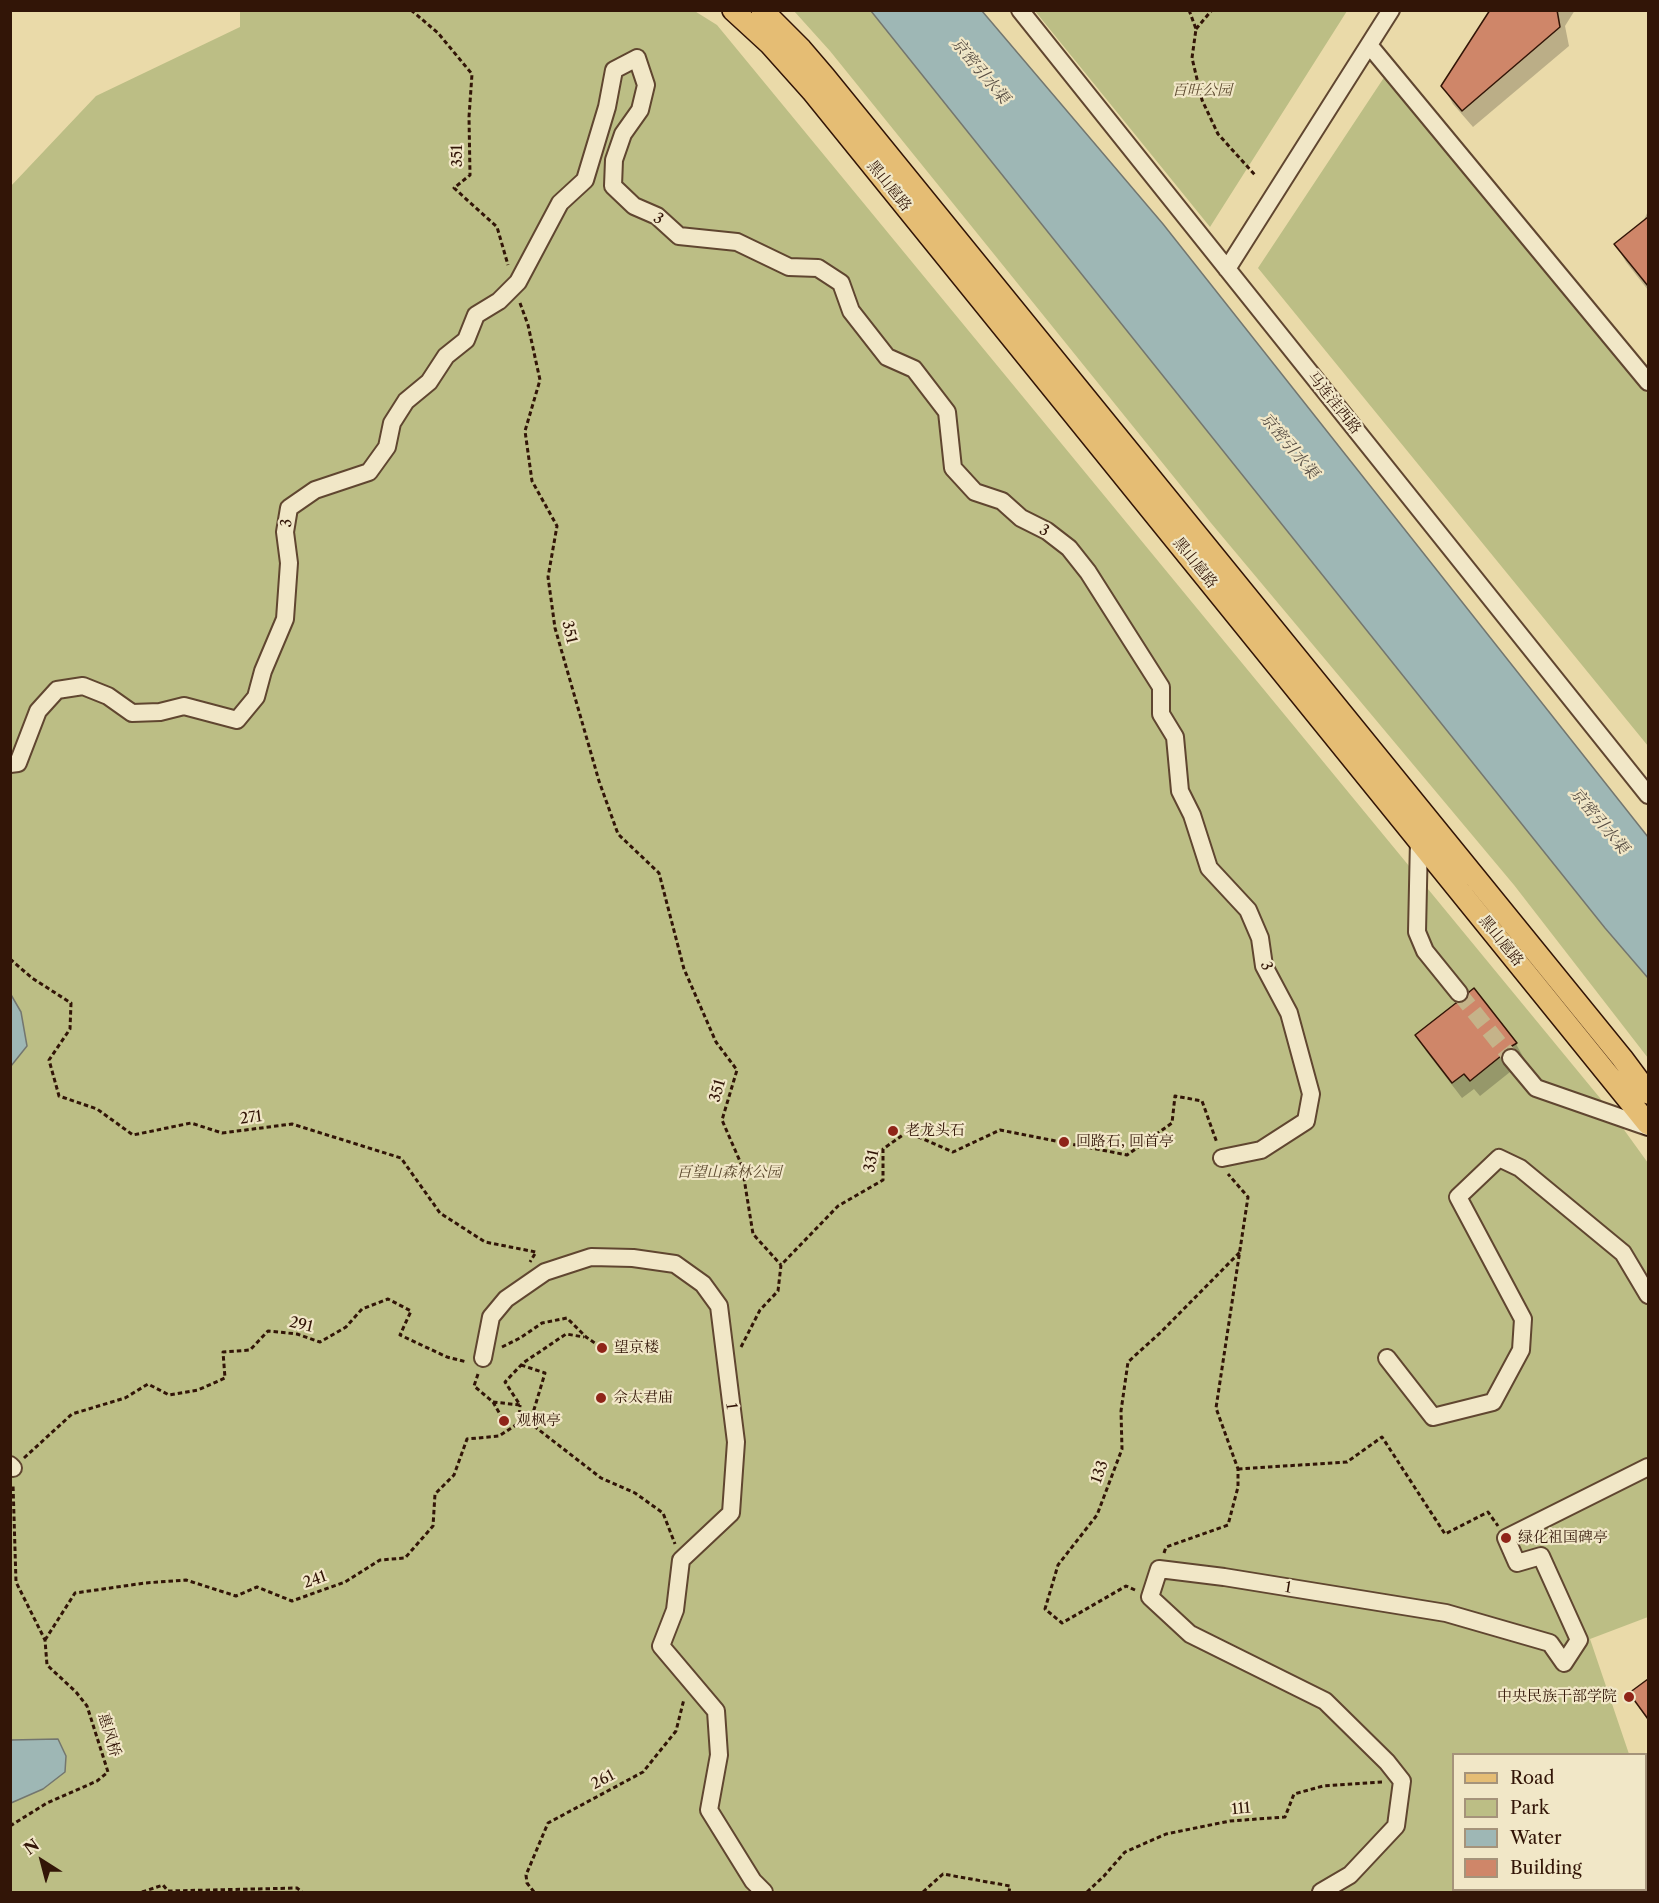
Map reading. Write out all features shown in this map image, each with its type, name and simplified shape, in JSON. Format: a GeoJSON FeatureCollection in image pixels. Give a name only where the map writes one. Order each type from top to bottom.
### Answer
{"type":"FeatureCollection","features":[{"type":"Feature","properties":{"kind":"main road","name":"黑山扈路"},"geometry":{"type":"LineString","coordinates":[[733,10],[770,44],[812,92],[1648,1125]]}},
{"type":"Feature","properties":{"kind":"main road","name":"黑山扈路"},"geometry":{"type":"LineString","coordinates":[[762,10],[825,77],[1622,1058],[1648,1094]]}},
{"type":"Feature","properties":{"kind":"street","name":"马连洼西路"},"geometry":{"type":"LineString","coordinates":[[1020,10],[1648,795]]}},
{"type":"Feature","properties":{"kind":"street"},"geometry":{"type":"LineString","coordinates":[[1227,269],[1391,10]]}},
{"type":"Feature","properties":{"kind":"street"},"geometry":{"type":"LineString","coordinates":[[1369,45],[1648,382]]}},
{"type":"Feature","properties":{"kind":"street","name":"3"},"geometry":{"type":"LineString","coordinates":[[10,764],[18,763],[38,711],[57,690],[83,686],[108,696],[132,713],[160,712],[184,706],[237,720],[256,697],[263,670],[285,619],[289,563],[285,532],[289,508],[315,490],[369,472],[387,447],[392,423],[406,401],[429,382],[446,356],[466,340],[476,315],[499,301],[514,286],[560,203],[585,180],[607,107],[614,70],[637,58],[646,85],[640,110],[623,134],[614,160],[613,186],[634,206],[657,216],[680,236],[737,242],[789,267],[818,268],[841,283],[851,311],[887,357],[914,369],[947,412],[953,468],[975,492],[1002,501],[1022,518],[1047,531],[1069,548],[1088,572],[1161,687],[1161,714],[1175,737],[1180,791],[1192,815],[1209,868],[1248,910],[1260,938],[1264,966],[1289,1013],[1311,1094],[1306,1121],[1261,1150],[1222,1158]]}},
{"type":"Feature","properties":{"kind":"street"},"geometry":{"type":"LineString","coordinates":[[1419,840],[1417,932],[1425,951],[1459,993]]}},
{"type":"Feature","properties":{"kind":"street"},"geometry":{"type":"LineString","coordinates":[[1511,1058],[1536,1088],[1648,1125]]}},
{"type":"Feature","properties":{"kind":"street"},"geometry":{"type":"LineString","coordinates":[[1387,1358],[1433,1417],[1493,1402],[1521,1350],[1523,1319],[1458,1197],[1499,1158],[1520,1168],[1623,1253],[1648,1295]]}},
{"type":"Feature","properties":{"kind":"street","name":"1"},"geometry":{"type":"LineString","coordinates":[[483,1358],[491,1317],[506,1299],[545,1272],[591,1257],[633,1258],[675,1264],[703,1284],[719,1306],[736,1442],[731,1513],[681,1560]]}},
{"type":"Feature","properties":{"kind":"street"},"geometry":{"type":"LineString","coordinates":[[1506,1538],[1648,1467]]}},
{"type":"Feature","properties":{"kind":"street","name":"1"},"geometry":{"type":"LineString","coordinates":[[1159,1569],[1224,1577],[1446,1613],[1550,1643],[1564,1662],[1579,1640],[1541,1556],[1517,1563],[1506,1538]]}},
{"type":"Feature","properties":{"kind":"street"},"geometry":{"type":"LineString","coordinates":[[681,1560],[675,1610],[661,1646],[716,1711],[719,1755],[710,1810],[753,1881],[764,1893]]}},
{"type":"Feature","properties":{"kind":"street"},"geometry":{"type":"LineString","coordinates":[[1159,1569],[1150,1597],[1190,1634],[1325,1701],[1387,1762],[1402,1780],[1396,1826],[1350,1875],[1321,1893]]}},
{"type":"Feature","properties":{"kind":"path","name":"351"},"geometry":{"type":"LineString","coordinates":[[411,10],[438,33],[472,74],[469,117],[470,175],[454,188],[497,227],[528,325],[540,380],[525,431],[532,481],[557,526],[548,577],[555,628],[600,782],[618,834],[659,873],[684,969],[716,1042],[737,1070],[722,1120],[742,1166],[753,1234],[781,1265]]}},
{"type":"Feature","properties":{"kind":"path"},"geometry":{"type":"LineString","coordinates":[[1189,10],[1196,29],[1192,58],[1202,100],[1218,134],[1255,175]]}},
{"type":"Feature","properties":{"kind":"path"},"geometry":{"type":"LineString","coordinates":[[1196,29],[1212,10]]}},
{"type":"Feature","properties":{"kind":"path","name":"271"},"geometry":{"type":"LineString","coordinates":[[10,959],[32,978],[71,1003],[70,1029],[49,1060],[59,1096],[97,1109],[133,1135],[191,1123],[222,1133],[292,1124],[337,1140],[401,1158],[440,1214],[485,1242],[536,1252],[524,1271]]}},
{"type":"Feature","properties":{"kind":"path","name":"331"},"geometry":{"type":"LineString","coordinates":[[781,1265],[838,1206],[883,1180],[883,1149],[907,1132],[953,1152],[1000,1130],[1127,1155],[1172,1123],[1175,1096],[1202,1101],[1222,1158]]}},
{"type":"Feature","properties":{"kind":"path"},"geometry":{"type":"LineString","coordinates":[[1159,1569],[1167,1546],[1228,1525],[1238,1487],[1238,1469],[1216,1408],[1248,1197],[1229,1176],[1222,1158]]}},
{"type":"Feature","properties":{"kind":"path","name":"133"},"geometry":{"type":"LineString","coordinates":[[1150,1597],[1126,1586],[1062,1623],[1045,1609],[1058,1565],[1097,1515],[1122,1449],[1121,1411],[1128,1362],[1240,1252]]}},
{"type":"Feature","properties":{"kind":"path"},"geometry":{"type":"LineString","coordinates":[[727,1375],[760,1310],[778,1291],[781,1265]]}},
{"type":"Feature","properties":{"kind":"path","name":"291"},"geometry":{"type":"LineString","coordinates":[[12,1466],[72,1414],[125,1398],[148,1384],[169,1395],[198,1390],[225,1378],[223,1352],[250,1350],[268,1331],[297,1334],[320,1342],[346,1326],[362,1309],[388,1299],[411,1311],[400,1335],[447,1357],[475,1364],[483,1358]]}},
{"type":"Feature","properties":{"kind":"path"},"geometry":{"type":"LineString","coordinates":[[504,1421],[493,1402],[474,1386],[483,1358],[542,1323],[567,1318],[586,1337],[602,1348]]}},
{"type":"Feature","properties":{"kind":"path"},"geometry":{"type":"LineString","coordinates":[[520,1405],[505,1382],[521,1365],[566,1334],[586,1337]]}},
{"type":"Feature","properties":{"kind":"path"},"geometry":{"type":"LineString","coordinates":[[521,1365],[545,1373],[530,1423],[601,1478],[635,1493],[663,1513],[681,1560]]}},
{"type":"Feature","properties":{"kind":"path"},"geometry":{"type":"LineString","coordinates":[[493,1402],[520,1405]]}},
{"type":"Feature","properties":{"kind":"path","name":"241"},"geometry":{"type":"LineString","coordinates":[[45,1640],[75,1593],[186,1580],[236,1596],[257,1587],[292,1601],[345,1582],[380,1560],[405,1558],[433,1526],[435,1494],[454,1475],[467,1439],[499,1436],[519,1423],[520,1405]]}},
{"type":"Feature","properties":{"kind":"path"},"geometry":{"type":"LineString","coordinates":[[1238,1469],[1347,1462],[1382,1437],[1445,1534],[1488,1512],[1506,1538]]}},
{"type":"Feature","properties":{"kind":"path"},"geometry":{"type":"LineString","coordinates":[[12,1466],[16,1582],[45,1640]]}},
{"type":"Feature","properties":{"kind":"path","name":"惠风桥"},"geometry":{"type":"LineString","coordinates":[[10,1826],[47,1803],[97,1781],[108,1772],[87,1706],[76,1692],[47,1665],[45,1640]]}},
{"type":"Feature","properties":{"kind":"path","name":"261"},"geometry":{"type":"LineString","coordinates":[[534,1893],[527,1883],[526,1875],[548,1823],[643,1772],[676,1731],[689,1680]]}},
{"type":"Feature","properties":{"kind":"path","name":"111"},"geometry":{"type":"LineString","coordinates":[[1087,1893],[1125,1852],[1166,1834],[1230,1821],[1285,1817],[1294,1794],[1323,1785],[1402,1780]]}},
{"type":"Feature","properties":{"kind":"path"},"geometry":{"type":"LineString","coordinates":[[923,1893],[943,1874],[1010,1886],[1009,1893]]}},
{"type":"Feature","properties":{"kind":"path"},"geometry":{"type":"LineString","coordinates":[[142,1893],[163,1885],[168,1891],[297,1888],[302,1893]]}},
{"type":"Feature","properties":{"kind":"green space","name":"百望山森林公园"},"geometry":{"type":"Polygon","coordinates":[[[693,10],[717,25],[1609,1109],[1648,1163],[1648,1617],[1590,1639],[1629,1753],[1452,1753],[1452,1891],[1647,1891],[1647,1806],[1648,1892],[11,1892],[10,187],[96,96],[240,27],[240,11],[693,10]]]}},
{"type":"Feature","properties":{"kind":"green space"},"geometry":{"type":"Polygon","coordinates":[[[794,11],[871,11],[1605,928],[1648,978],[1648,1058],[1514,885],[1211,523],[830,51],[794,11]]]}},
{"type":"Feature","properties":{"kind":"green space","name":"百旺公园"},"geometry":{"type":"Polygon","coordinates":[[[1035,11],[1347,11],[1210,227],[1035,11]]]}},
{"type":"Feature","properties":{"kind":"green space"},"geometry":{"type":"Polygon","coordinates":[[[1385,76],[1648,394],[1648,746],[1258,268],[1385,76]]]}},
{"type":"Feature","properties":{"kind":"water","name":"京密引水渠"},"geometry":{"type":"Polygon","coordinates":[[[871,11],[982,11],[1163,224],[1648,837],[1648,978],[1605,928],[871,11]]]}},
{"type":"Feature","properties":{"kind":"water"},"geometry":{"type":"Polygon","coordinates":[[[10,993],[21,1012],[27,1046],[11,1066],[10,993]]]}},
{"type":"Feature","properties":{"kind":"water"},"geometry":{"type":"Polygon","coordinates":[[[58,1739],[66,1756],[65,1772],[43,1789],[11,1803],[11,1740],[58,1739]]]}},
{"type":"Feature","properties":{"kind":"building"},"geometry":{"type":"Polygon","coordinates":[[[1490,10],[1557,10],[1560,27],[1462,111],[1441,86],[1490,10]]]}},
{"type":"Feature","properties":{"kind":"building"},"geometry":{"type":"Polygon","coordinates":[[[1648,217],[1648,286],[1614,244],[1648,217]]]}},
{"type":"Feature","properties":{"kind":"building"},"geometry":{"type":"Polygon","coordinates":[[[1474,988],[1517,1043],[1505,1050],[1501,1056],[1470,1081],[1464,1074],[1452,1083],[1415,1035],[1456,1003],[1465,1001],[1469,992],[1474,988]]]}},
{"type":"Feature","properties":{"kind":"building"},"geometry":{"type":"Polygon","coordinates":[[[1648,1679],[1648,1719],[1629,1693],[1648,1679]]]}},
{"type":"Feature","properties":{"kind":"tunnel"},"geometry":{"type":"LineString","coordinates":[[1459,993],[1511,1058]]}},
{"type":"Feature","properties":{"kind":"place","name":"老龙头石"},"geometry":{"type":"Point","coordinates":[893,1131]}},
{"type":"Feature","properties":{"kind":"place","name":"回路石, 回首亭"},"geometry":{"type":"Point","coordinates":[1064,1142]}},
{"type":"Feature","properties":{"kind":"place","name":"望京楼"},"geometry":{"type":"Point","coordinates":[602,1348]}},
{"type":"Feature","properties":{"kind":"place","name":"佘太君庙"},"geometry":{"type":"Point","coordinates":[601,1398]}},
{"type":"Feature","properties":{"kind":"place","name":"观枫亭"},"geometry":{"type":"Point","coordinates":[504,1421]}},
{"type":"Feature","properties":{"kind":"place","name":"绿化祖国碑亭"},"geometry":{"type":"Point","coordinates":[1506,1538]}},
{"type":"Feature","properties":{"kind":"place","name":"中央民族干部学院"},"geometry":{"type":"Point","coordinates":[1629,1697]}}]}
